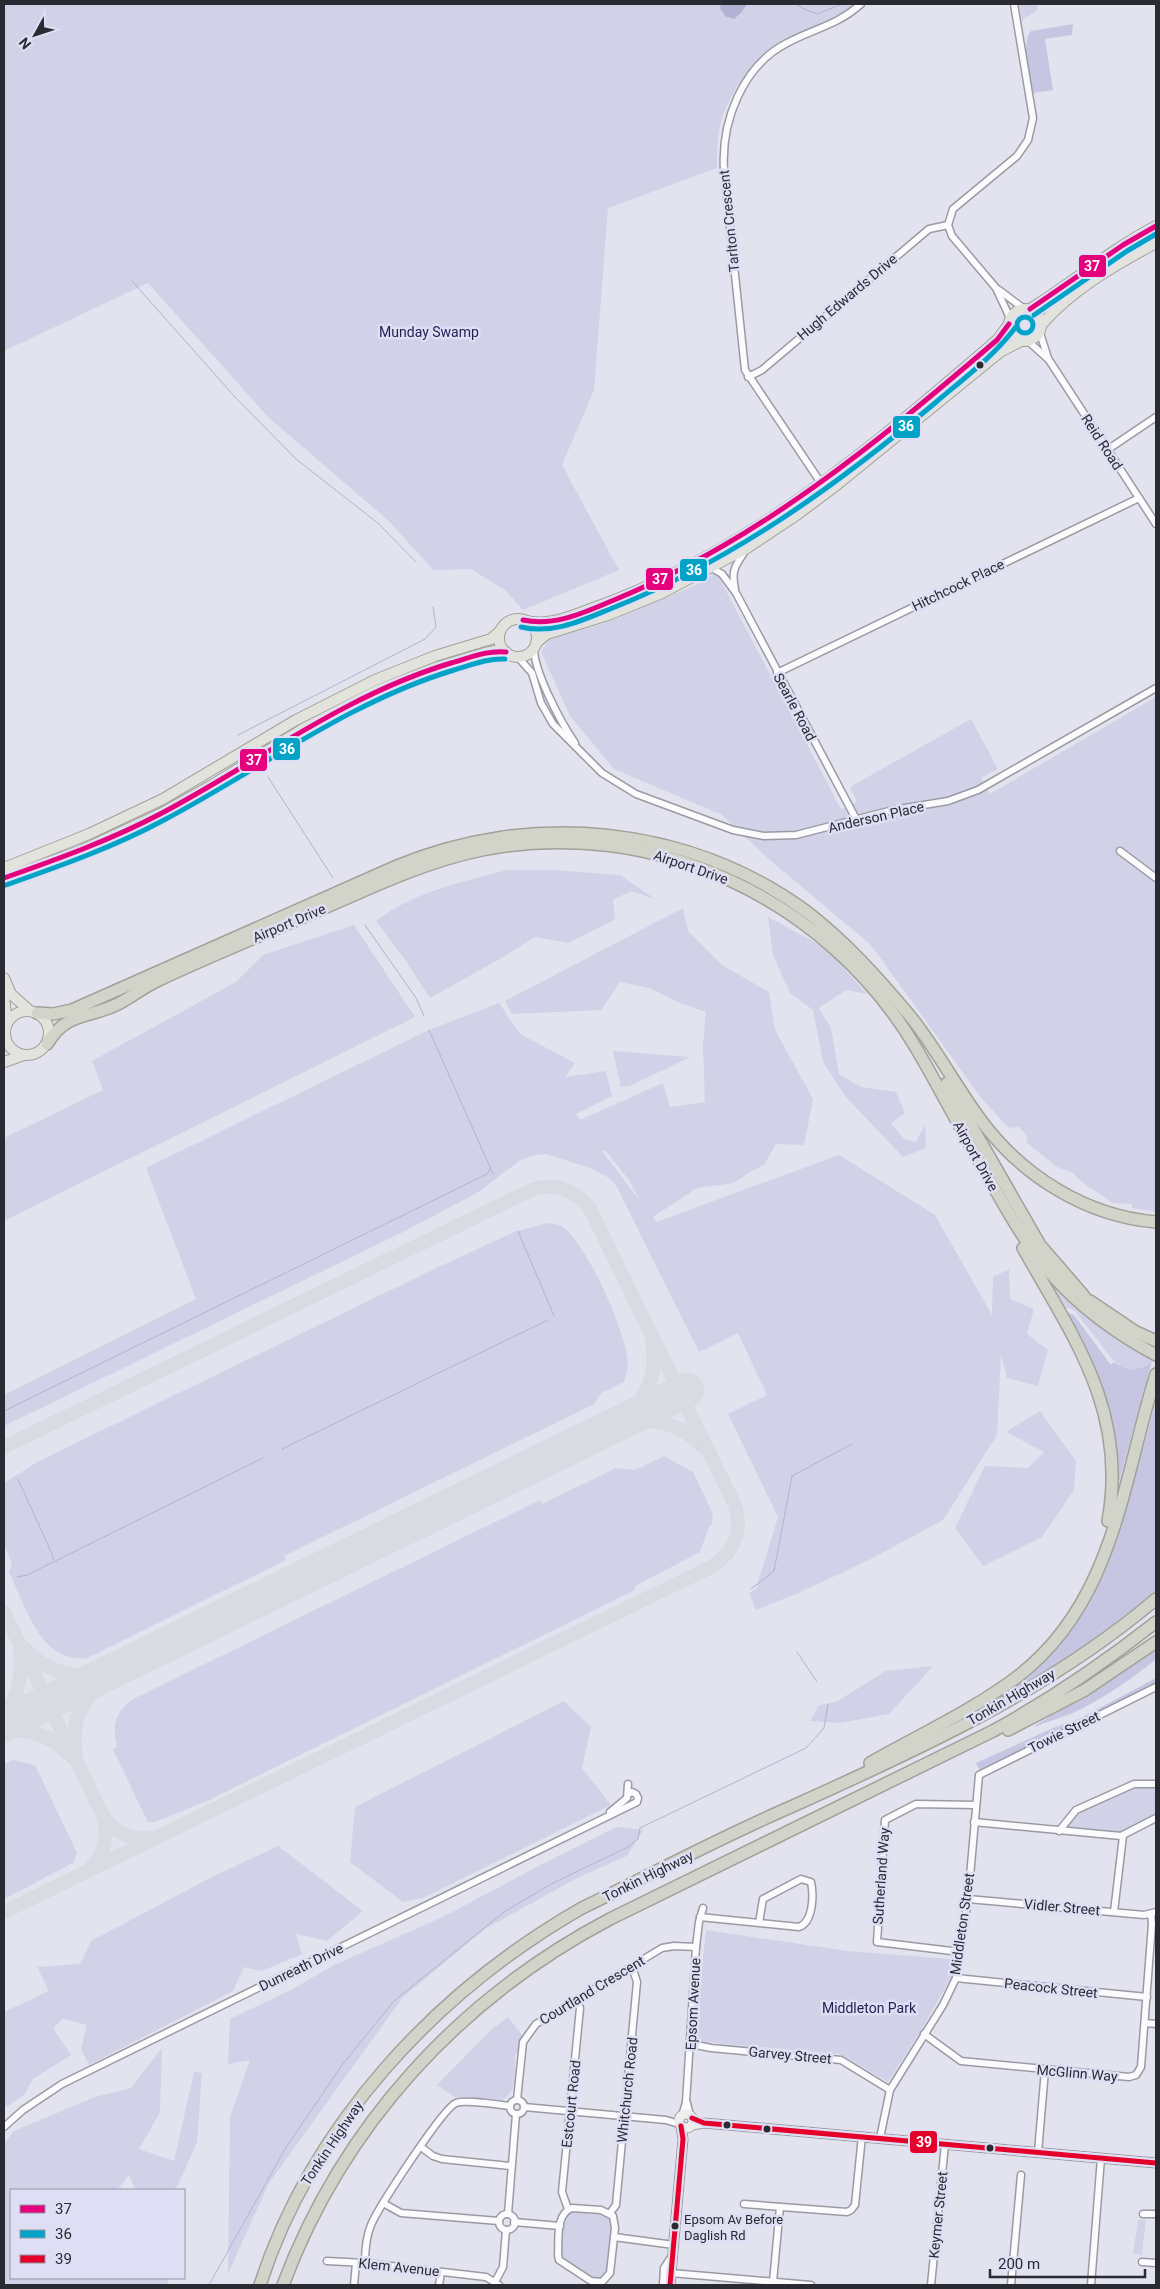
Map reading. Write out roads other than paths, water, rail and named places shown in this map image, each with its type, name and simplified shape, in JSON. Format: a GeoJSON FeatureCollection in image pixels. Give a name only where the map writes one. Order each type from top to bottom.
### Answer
{"type":"FeatureCollection","features":[{"type":"Feature","properties":{"kind":"highway","name":"Airport Drive"},"geometry":{"type":"LineString","coordinates":[[34,1012],[53,1014],[72,1010],[417,858],[473,842],[536,833],[585,833],[629,838],[681,850],[729,868],[766,886],[806,912],[849,948],[876,977]]}},
{"type":"Feature","properties":{"kind":"highway","name":"Airport Drive"},"geometry":{"type":"LineString","coordinates":[[48,1044],[58,1028],[74,1018],[113,1006],[160,979],[430,864],[484,850],[522,844],[580,843],[613,846],[676,859],[726,878],[774,902],[830,944],[869,982],[905,1031],[1020,1233],[1054,1277],[1102,1321],[1156,1355]]}},
{"type":"Feature","properties":{"kind":"highway"},"geometry":{"type":"LineString","coordinates":[[876,977],[922,1032],[990,1132],[1024,1166],[1054,1188],[1088,1205],[1119,1216],[1156,1222]]}},
{"type":"Feature","properties":{"kind":"highway"},"geometry":{"type":"LineString","coordinates":[[876,977],[903,1012],[932,1058],[1040,1246],[1063,1274],[1090,1301],[1112,1320],[1156,1348]]}},
{"type":"Feature","properties":{"kind":"highway"},"geometry":{"type":"LineString","coordinates":[[988,1177],[1006,1217],[1088,1365],[1099,1391],[1107,1418],[1112,1450],[1112,1495],[1103,1544],[1088,1594]]}},
{"type":"Feature","properties":{"kind":"highway"},"geometry":{"type":"LineString","coordinates":[[1090,1301],[1129,1328],[1156,1341]]}},
{"type":"Feature","properties":{"kind":"highway"},"geometry":{"type":"LineString","coordinates":[[794,1805],[972,1705],[1016,1678],[1039,1658],[1060,1635],[1088,1594],[1105,1554],[1156,1374]]}},
{"type":"Feature","properties":{"kind":"highway","name":"Tonkin Highway"},"geometry":{"type":"LineString","coordinates":[[260,2285],[271,2253],[311,2171],[374,2081],[423,2028],[457,1996],[523,1945],[575,1912],[794,1805],[827,1792],[1005,1703],[1085,1653],[1133,1619],[1156,1599]]}},
{"type":"Feature","properties":{"kind":"highway","name":"Tonkin Highway"},"geometry":{"type":"LineString","coordinates":[[283,2285],[317,2210],[361,2136],[382,2107],[422,2060],[480,2005],[518,1975],[585,1932],[953,1752],[1030,1711],[1092,1671],[1156,1622]]}},
{"type":"Feature","properties":{"kind":"highway"},"geometry":{"type":"LineString","coordinates":[[1092,1671],[1117,1657],[1156,1629]]}},
{"type":"Feature","properties":{"kind":"highway"},"geometry":{"type":"LineString","coordinates":[[953,1752],[995,1736],[1046,1712],[1104,1678],[1156,1642]]}},
{"type":"Feature","properties":{"kind":"main road"},"geometry":{"type":"LineString","coordinates":[[4,868],[90,834],[163,799],[296,720],[375,680],[435,656],[491,639],[507,622],[512,620],[539,623],[554,621],[605,604],[655,584],[715,554],[791,506],[821,483],[991,345],[1016,311],[1027,309],[1046,301],[1109,254],[1156,226]]}},
{"type":"Feature","properties":{"kind":"main road"},"geometry":{"type":"LineString","coordinates":[[4,878],[78,852],[160,814],[212,785],[302,729],[378,690],[438,667],[485,653],[495,651],[506,652],[517,656],[527,654],[547,634],[608,615],[662,593],[712,568],[747,548],[805,509],[1000,352],[1024,341],[1041,328],[1058,306],[1096,278],[1156,243]]}},
{"type":"Feature","properties":{"kind":"main road"},"geometry":{"type":"LineString","coordinates":[[1027,309],[1038,315],[1041,328]]}},
{"type":"Feature","properties":{"kind":"main road"},"geometry":{"type":"LineString","coordinates":[[1009,321],[1012,334],[1024,341]]}},
{"type":"Feature","properties":{"kind":"main road"},"geometry":{"type":"LineString","coordinates":[[524,620],[533,626],[536,637],[535,645]]}},
{"type":"Feature","properties":{"kind":"main road"},"geometry":{"type":"LineString","coordinates":[[500,631],[500,643],[506,652]]}},
{"type":"Feature","properties":{"kind":"main road"},"geometry":{"type":"LineString","coordinates":[[4,978],[12,994],[44,1018],[49,1026],[50,1035],[48,1044],[38,1054],[24,1055],[4,1062]]}},
{"type":"Feature","properties":{"kind":"main road"},"geometry":{"type":"LineString","coordinates":[[4,997],[6,1038],[9,1046],[16,1052],[24,1055]]}},
{"type":"Feature","properties":{"kind":"main road"},"geometry":{"type":"LineString","coordinates":[[5,1028],[15,1014],[34,1012]]}},
{"type":"Feature","properties":{"kind":"street","name":"Tarlton Crescent"},"geometry":{"type":"LineString","coordinates":[[821,483],[748,376],[744,360],[724,170],[724,144],[729,120],[738,96],[748,79],[775,50],[788,42],[836,23],[861,4]]}},
{"type":"Feature","properties":{"kind":"street"},"geometry":{"type":"LineString","coordinates":[[1014,4],[1033,118],[1028,140],[1016,156],[953,208],[948,225],[952,236],[996,288],[1027,309]]}},
{"type":"Feature","properties":{"kind":"street","name":"Hugh Edwards Drive"},"geometry":{"type":"LineString","coordinates":[[748,376],[762,370],[928,229],[948,225]]}},
{"type":"Feature","properties":{"kind":"street"},"geometry":{"type":"LineString","coordinates":[[996,288],[1009,321]]}},
{"type":"Feature","properties":{"kind":"street","name":"Reid Road"},"geometry":{"type":"LineString","coordinates":[[1041,328],[1049,360],[1156,524]]}},
{"type":"Feature","properties":{"kind":"street","name":"Reid Road"},"geometry":{"type":"LineString","coordinates":[[1024,341],[1049,360]]}},
{"type":"Feature","properties":{"kind":"street"},"geometry":{"type":"LineString","coordinates":[[1108,450],[1156,417]]}},
{"type":"Feature","properties":{"kind":"street","name":"Hitchcock Place"},"geometry":{"type":"LineString","coordinates":[[777,673],[1139,498]]}},
{"type":"Feature","properties":{"kind":"street","name":"Searle Road"},"geometry":{"type":"LineString","coordinates":[[736,593],[732,577],[734,566],[747,548]]}},
{"type":"Feature","properties":{"kind":"street","name":"Searle Road"},"geometry":{"type":"LineString","coordinates":[[712,568],[722,574],[736,593],[856,820]]}},
{"type":"Feature","properties":{"kind":"street","name":"Anderson Place"},"geometry":{"type":"LineString","coordinates":[[535,645],[536,663],[558,713],[570,737],[586,758]]}},
{"type":"Feature","properties":{"kind":"street","name":"Anderson Place"},"geometry":{"type":"LineString","coordinates":[[517,656],[532,673],[541,703],[548,717],[564,737],[612,781],[636,794],[747,834],[796,835],[893,810],[948,801],[970,793],[1156,688]]}},
{"type":"Feature","properties":{"kind":"street"},"geometry":{"type":"LineString","coordinates":[[1120,852],[1156,878]]}},
{"type":"Feature","properties":{"kind":"street","name":"Towie Street"},"geometry":{"type":"LineString","coordinates":[[978,1782],[981,1773],[1156,1687]]}},
{"type":"Feature","properties":{"kind":"street","name":"Middleton Street"},"geometry":{"type":"LineString","coordinates":[[880,2138],[890,2090],[943,2005],[956,1978],[968,1899],[978,1782]]}},
{"type":"Feature","properties":{"kind":"street","name":"Dunreath Drive"},"geometry":{"type":"LineString","coordinates":[[606,1817],[621,1804],[628,1794],[628,1784]]}},
{"type":"Feature","properties":{"kind":"street"},"geometry":{"type":"LineString","coordinates":[[1059,1830],[1076,1810],[1134,1784],[1156,1784]]}},
{"type":"Feature","properties":{"kind":"street","name":"Dunreath Drive"},"geometry":{"type":"LineString","coordinates":[[4,2127],[22,2110],[70,2081],[637,1802],[636,1794],[632,1792],[628,1794]]}},
{"type":"Feature","properties":{"kind":"street","name":"Sutherland Way"},"geometry":{"type":"LineString","coordinates":[[960,1952],[877,1942],[885,1820],[916,1804],[976,1805]]}},
{"type":"Feature","properties":{"kind":"street"},"geometry":{"type":"LineString","coordinates":[[974,1822],[1123,1836],[1156,1818]]}},
{"type":"Feature","properties":{"kind":"street"},"geometry":{"type":"LineString","coordinates":[[1114,1912],[1123,1836]]}},
{"type":"Feature","properties":{"kind":"street"},"geometry":{"type":"LineString","coordinates":[[700,1917],[759,1923],[799,1927],[806,1925],[809,1919],[811,1882],[801,1879],[763,1899],[759,1923]]}},
{"type":"Feature","properties":{"kind":"street","name":"Vidler Street"},"geometry":{"type":"LineString","coordinates":[[968,1899],[1114,1912],[1154,1913]]}},
{"type":"Feature","properties":{"kind":"street","name":"Epsom Avenue"},"geometry":{"type":"LineString","coordinates":[[670,2285],[686,2121],[696,1947],[703,1908]]}},
{"type":"Feature","properties":{"kind":"street","name":"McGlinn Way"},"geometry":{"type":"LineString","coordinates":[[924,2034],[962,2061],[1129,2077],[1136,2075],[1140,2067],[1145,2023],[1154,1913]]}},
{"type":"Feature","properties":{"kind":"street","name":"Courtland Crescent"},"geometry":{"type":"LineString","coordinates":[[517,2100],[523,2042],[536,2024],[667,1947],[696,1947]]}},
{"type":"Feature","properties":{"kind":"street","name":"Whitchurch Road"},"geometry":{"type":"LineString","coordinates":[[610,2213],[616,2205],[637,1982],[632,1966]]}},
{"type":"Feature","properties":{"kind":"street","name":"Peacock Street"},"geometry":{"type":"LineString","coordinates":[[956,1978],[1147,1997]]}},
{"type":"Feature","properties":{"kind":"street","name":"Estcourt Road"},"geometry":{"type":"LineString","coordinates":[[568,2209],[562,2192],[580,2008],[576,2000]]}},
{"type":"Feature","properties":{"kind":"street"},"geometry":{"type":"LineString","coordinates":[[1145,2023],[1156,2024]]}},
{"type":"Feature","properties":{"kind":"street","name":"Garvey Street"},"geometry":{"type":"LineString","coordinates":[[691,2047],[841,2060],[890,2090]]}},
{"type":"Feature","properties":{"kind":"street"},"geometry":{"type":"LineString","coordinates":[[1038,2152],[1045,2070]]}},
{"type":"Feature","properties":{"kind":"street"},"geometry":{"type":"LineString","coordinates":[[510,2106],[512,2102],[517,2100],[524,2107]]}},
{"type":"Feature","properties":{"kind":"street"},"geometry":{"type":"LineString","coordinates":[[364,2263],[366,2240],[371,2224],[408,2163],[450,2108],[456,2103],[510,2106]]}},
{"type":"Feature","properties":{"kind":"street"},"geometry":{"type":"LineString","coordinates":[[510,2106],[516,2114]]}},
{"type":"Feature","properties":{"kind":"street"},"geometry":{"type":"LineString","coordinates":[[524,2107],[1156,2163]]}},
{"type":"Feature","properties":{"kind":"street"},"geometry":{"type":"LineString","coordinates":[[516,2114],[522,2111],[524,2107]]}},
{"type":"Feature","properties":{"kind":"street"},"geometry":{"type":"LineString","coordinates":[[508,2214],[516,2114]]}},
{"type":"Feature","properties":{"kind":"street"},"geometry":{"type":"LineString","coordinates":[[744,2204],[847,2212],[852,2210],[855,2205],[862,2136]]}},
{"type":"Feature","properties":{"kind":"street","name":"Keymer Street"},"geometry":{"type":"LineString","coordinates":[[931,2285],[945,2144]]}},
{"type":"Feature","properties":{"kind":"street"},"geometry":{"type":"LineString","coordinates":[[421,2147],[437,2158],[511,2166]]}},
{"type":"Feature","properties":{"kind":"street"},"geometry":{"type":"LineString","coordinates":[[1091,2285],[1101,2158]]}},
{"type":"Feature","properties":{"kind":"street"},"geometry":{"type":"LineString","coordinates":[[1011,2285],[1021,2175]]}},
{"type":"Feature","properties":{"kind":"street"},"geometry":{"type":"LineString","coordinates":[[383,2203],[401,2213],[499,2221]]}},
{"type":"Feature","properties":{"kind":"street"},"geometry":{"type":"LineString","coordinates":[[773,2282],[780,2207]]}},
{"type":"Feature","properties":{"kind":"street"},"geometry":{"type":"LineString","coordinates":[[572,2208],[610,2213],[615,2220],[608,2277],[602,2282],[591,2281],[560,2260],[558,2255],[562,2214],[572,2208]]}},
{"type":"Feature","properties":{"kind":"street"},"geometry":{"type":"LineString","coordinates":[[499,2221],[501,2217],[508,2214]]}},
{"type":"Feature","properties":{"kind":"street"},"geometry":{"type":"LineString","coordinates":[[506,2230],[513,2226],[514,2222],[512,2216],[508,2214]]}},
{"type":"Feature","properties":{"kind":"street"},"geometry":{"type":"LineString","coordinates":[[1143,2214],[1156,2214]]}},
{"type":"Feature","properties":{"kind":"street"},"geometry":{"type":"LineString","coordinates":[[499,2221],[500,2226],[506,2230]]}},
{"type":"Feature","properties":{"kind":"street"},"geometry":{"type":"LineString","coordinates":[[514,2222],[560,2226]]}},
{"type":"Feature","properties":{"kind":"street"},"geometry":{"type":"LineString","coordinates":[[497,2284],[502,2267],[506,2230]]}},
{"type":"Feature","properties":{"kind":"street"},"geometry":{"type":"LineString","coordinates":[[614,2237],[674,2244]]}},
{"type":"Feature","properties":{"kind":"street"},"geometry":{"type":"LineString","coordinates":[[663,2285],[664,2268],[673,2255]]}},
{"type":"Feature","properties":{"kind":"street","name":"Klem Avenue"},"geometry":{"type":"LineString","coordinates":[[327,2261],[356,2262],[486,2277],[497,2284]]}},
{"type":"Feature","properties":{"kind":"street"},"geometry":{"type":"LineString","coordinates":[[354,2285],[356,2262]]}},
{"type":"Feature","properties":{"kind":"street"},"geometry":{"type":"LineString","coordinates":[[1142,2262],[1156,2263]]}},
{"type":"Feature","properties":{"kind":"street"},"geometry":{"type":"LineString","coordinates":[[439,2285],[441,2272]]}},
{"type":"Feature","properties":{"kind":"street"},"geometry":{"type":"LineString","coordinates":[[671,2272],[751,2283],[773,2282],[811,2285]]}},
{"type":"Feature","properties":{"kind":"waterway"},"geometry":{"type":"LineString","coordinates":[[796,4],[817,14],[842,4]]}},
{"type":"Feature","properties":{"kind":"waterway"},"geometry":{"type":"LineString","coordinates":[[132,281],[234,396],[296,459],[379,524],[416,562]]}},
{"type":"Feature","properties":{"kind":"waterway"},"geometry":{"type":"LineString","coordinates":[[238,735],[425,639],[436,627],[433,607]]}},
{"type":"Feature","properties":{"kind":"waterway"},"geometry":{"type":"LineString","coordinates":[[268,777],[333,878]]}},
{"type":"Feature","properties":{"kind":"waterway"},"geometry":{"type":"LineString","coordinates":[[365,925],[416,998],[424,1016]]}},
{"type":"Feature","properties":{"kind":"waterway"},"geometry":{"type":"LineString","coordinates":[[429,1030],[493,1174]]}},
{"type":"Feature","properties":{"kind":"waterway"},"geometry":{"type":"LineString","coordinates":[[4,1411],[487,1174],[490,1169]]}},
{"type":"Feature","properties":{"kind":"waterway"},"geometry":{"type":"LineString","coordinates":[[518,1231],[554,1316]]}},
{"type":"Feature","properties":{"kind":"waterway"},"geometry":{"type":"LineString","coordinates":[[282,1449],[548,1320]]}},
{"type":"Feature","properties":{"kind":"waterway"},"geometry":{"type":"LineString","coordinates":[[751,1589],[774,1571],[792,1476],[852,1444]]}},
{"type":"Feature","properties":{"kind":"waterway"},"geometry":{"type":"LineString","coordinates":[[17,1577],[27,1575],[263,1458]]}},
{"type":"Feature","properties":{"kind":"waterway"},"geometry":{"type":"LineString","coordinates":[[18,1479],[53,1556],[53,1560]]}},
{"type":"Feature","properties":{"kind":"waterway"},"geometry":{"type":"LineString","coordinates":[[797,1652],[817,1682]]}},
{"type":"Feature","properties":{"kind":"waterway"},"geometry":{"type":"LineString","coordinates":[[209,2285],[285,2149],[342,2065],[394,2001],[504,1912],[551,1884],[628,1847],[638,1839],[640,1828],[806,1748],[824,1728],[828,1704]]}},
{"type":"Feature","properties":{"kind":"place","name":"Epsom Av Before Daglish Rd"},"geometry":{"type":"Point","coordinates":[675,2226]}},
{"type":"Feature","properties":{"kind":"park label","name":"Munday Swamp"},"geometry":{"type":"Point","coordinates":[429,332]}},
{"type":"Feature","properties":{"kind":"park label","name":"Middleton Park"},"geometry":{"type":"Point","coordinates":[869,2008]}}]}
